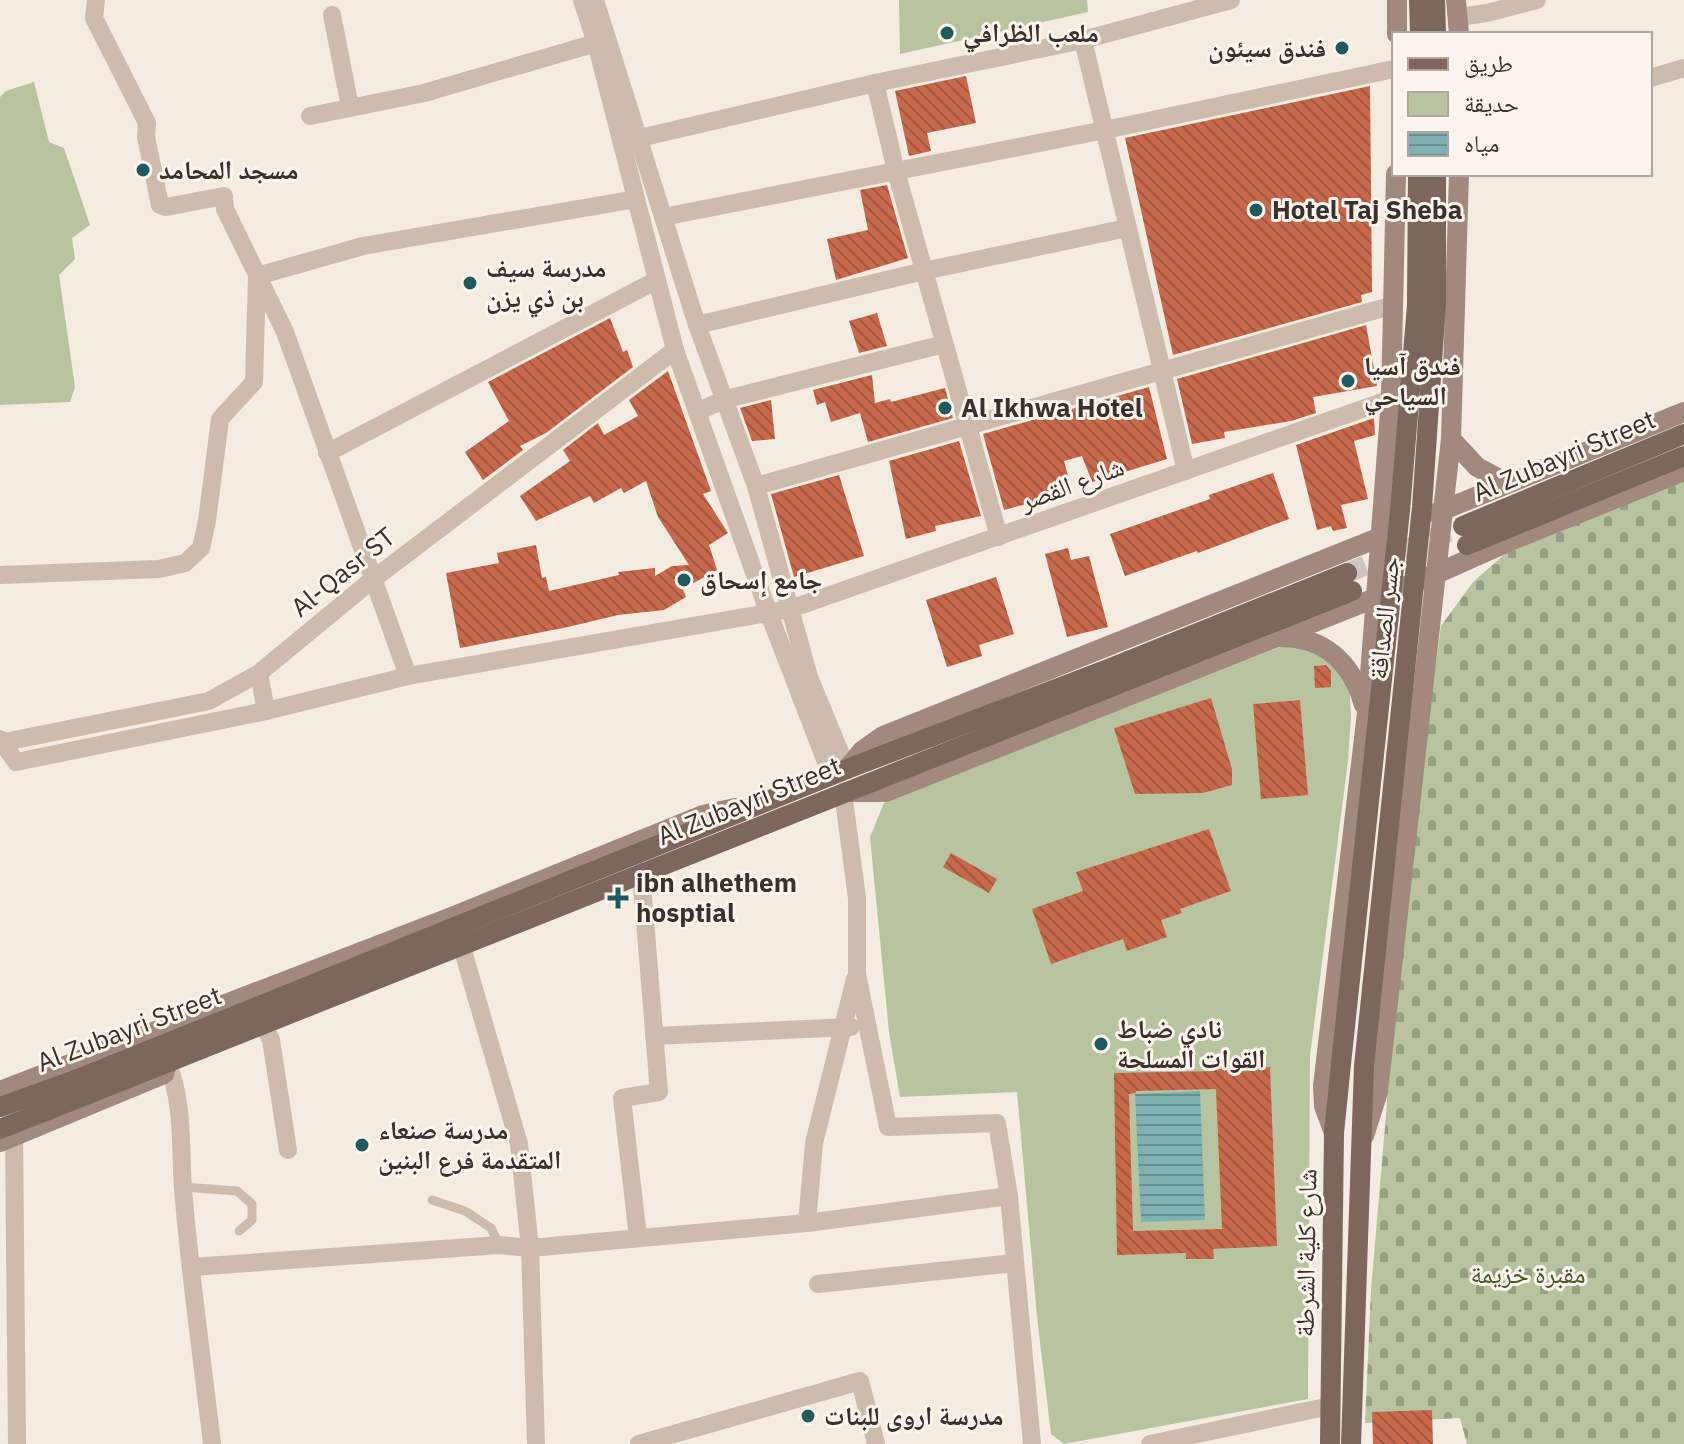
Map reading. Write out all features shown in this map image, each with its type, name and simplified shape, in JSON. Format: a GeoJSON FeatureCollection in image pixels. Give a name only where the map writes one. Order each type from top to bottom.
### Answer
{"type":"FeatureCollection","features":[{"type":"Feature","properties":{"kind":"main road"},"geometry":{"type":"LineString","coordinates":[[1397,0],[1397,32]]}},
{"type":"Feature","properties":{"kind":"main road"},"geometry":{"type":"LineString","coordinates":[[1419,0],[1420,32]]}},
{"type":"Feature","properties":{"kind":"main road"},"geometry":{"type":"LineString","coordinates":[[1435,0],[1436,32]]}},
{"type":"Feature","properties":{"kind":"main road"},"geometry":{"type":"LineString","coordinates":[[1334,1133],[1324,1106],[1323,1086],[1367,713],[1391,399],[1396,176]]}},
{"type":"Feature","properties":{"kind":"main road","name":"جسر الصداقة"},"geometry":{"type":"LineString","coordinates":[[1341,1064],[1401,495],[1417,305],[1418,176]]}},
{"type":"Feature","properties":{"kind":"main road","name":"جسر الصداقة"},"geometry":{"type":"LineString","coordinates":[[1364,1066],[1422,507],[1436,304],[1436,176]]}},
{"type":"Feature","properties":{"kind":"main road"},"geometry":{"type":"LineString","coordinates":[[1364,1136],[1378,1092],[1438,573],[1451,439],[1459,176]]}},
{"type":"Feature","properties":{"kind":"main road"},"geometry":{"type":"LineString","coordinates":[[1684,412],[883,736],[862,751],[840,779],[886,792],[1438,573],[1684,471]]}},
{"type":"Feature","properties":{"kind":"main road","name":"Al Zubayri Street"},"geometry":{"type":"LineString","coordinates":[[1684,434],[1465,536],[1684,456]]}},
{"type":"Feature","properties":{"kind":"main road"},"geometry":{"type":"LineString","coordinates":[[1451,439],[1477,467],[1507,483]]}},
{"type":"Feature","properties":{"kind":"main road"},"geometry":{"type":"LineString","coordinates":[[1376,597],[1444,509]]}},
{"type":"Feature","properties":{"kind":"main road"},"geometry":{"type":"LineString","coordinates":[[1380,537],[1438,573]]}},
{"type":"Feature","properties":{"kind":"main road","name":"Al Zubayri Street"},"geometry":{"type":"LineString","coordinates":[[0,1107],[78,1079],[767,802],[840,779],[1350,582]]}},
{"type":"Feature","properties":{"kind":"main road"},"geometry":{"type":"LineString","coordinates":[[1270,638],[1291,637],[1313,641],[1332,652],[1347,666],[1358,685],[1367,713]]}},
{"type":"Feature","properties":{"kind":"main road","name":"Al Zubayri Street"},"geometry":{"type":"LineString","coordinates":[[5,1136],[167,1062],[264,1026],[641,872],[840,779]]}},
{"type":"Feature","properties":{"kind":"main road","name":"Al Zubayri Street"},"geometry":{"type":"LineString","coordinates":[[0,1091],[454,916],[703,815],[767,802]]}},
{"type":"Feature","properties":{"kind":"main road","name":"شارع كلية الشرطة"},"geometry":{"type":"LineString","coordinates":[[1330,1444],[1334,1133],[1341,1064]]}},
{"type":"Feature","properties":{"kind":"main road","name":"شارع كلية الشرطة"},"geometry":{"type":"LineString","coordinates":[[1351,1444],[1364,1136],[1364,1066]]}},
{"type":"Feature","properties":{"kind":"street"},"geometry":{"type":"LineString","coordinates":[[96,0],[94,18],[147,123],[146,137],[160,205],[166,207],[224,196],[225,209],[285,332],[408,676]]}},
{"type":"Feature","properties":{"kind":"street"},"geometry":{"type":"LineString","coordinates":[[582,0],[596,43],[675,350],[769,614],[840,779]]}},
{"type":"Feature","properties":{"kind":"street"},"geometry":{"type":"LineString","coordinates":[[595,0],[697,325],[756,486],[840,779],[857,898],[857,974],[888,1127],[997,1123],[1009,1196],[1032,1444]]}},
{"type":"Feature","properties":{"kind":"street"},"geometry":{"type":"LineString","coordinates":[[640,138],[875,83],[1083,40],[1231,0]]}},
{"type":"Feature","properties":{"kind":"street"},"geometry":{"type":"LineString","coordinates":[[1458,17],[1537,0]]}},
{"type":"Feature","properties":{"kind":"street"},"geometry":{"type":"LineString","coordinates":[[332,15],[350,107]]}},
{"type":"Feature","properties":{"kind":"street"},"geometry":{"type":"LineString","coordinates":[[1083,40],[1186,471]]}},
{"type":"Feature","properties":{"kind":"street"},"geometry":{"type":"LineString","coordinates":[[310,116],[424,93],[596,43]]}},
{"type":"Feature","properties":{"kind":"street"},"geometry":{"type":"LineString","coordinates":[[1652,77],[1684,68]]}},
{"type":"Feature","properties":{"kind":"street"},"geometry":{"type":"LineString","coordinates":[[663,217],[1105,130],[1392,69]]}},
{"type":"Feature","properties":{"kind":"street"},"geometry":{"type":"LineString","coordinates":[[875,83],[896,171],[999,537]]}},
{"type":"Feature","properties":{"kind":"street"},"geometry":{"type":"LineString","coordinates":[[257,276],[363,246],[636,199]]}},
{"type":"Feature","properties":{"kind":"street"},"geometry":{"type":"LineString","coordinates":[[697,325],[924,271],[1127,228]]}},
{"type":"Feature","properties":{"kind":"street"},"geometry":{"type":"LineString","coordinates":[[0,575],[159,569],[185,563],[201,548],[220,419],[254,382],[257,276]]}},
{"type":"Feature","properties":{"kind":"street"},"geometry":{"type":"LineString","coordinates":[[327,453],[657,280]]}},
{"type":"Feature","properties":{"kind":"street"},"geometry":{"type":"LineString","coordinates":[[756,486],[1394,305]]}},
{"type":"Feature","properties":{"kind":"street"},"geometry":{"type":"LineString","coordinates":[[697,412],[723,400],[944,344]]}},
{"type":"Feature","properties":{"kind":"street","name":"Al-Qasr ST"},"geometry":{"type":"LineString","coordinates":[[675,350],[372,580],[259,673],[209,701],[0,741],[16,762],[266,711],[408,676],[769,614]]}},
{"type":"Feature","properties":{"kind":"street","name":"شارع القصر"},"geometry":{"type":"LineString","coordinates":[[769,614],[1391,399]]}},
{"type":"Feature","properties":{"kind":"street"},"geometry":{"type":"LineString","coordinates":[[259,673],[266,711]]}},
{"type":"Feature","properties":{"kind":"street"},"geometry":{"type":"LineString","coordinates":[[638,1238],[622,1098],[659,1092],[641,872]]}},
{"type":"Feature","properties":{"kind":"street"},"geometry":{"type":"LineString","coordinates":[[461,944],[519,1144],[530,1248],[536,1444]]}},
{"type":"Feature","properties":{"kind":"street"},"geometry":{"type":"LineString","coordinates":[[807,1223],[814,1143],[857,974]]}},
{"type":"Feature","properties":{"kind":"street"},"geometry":{"type":"LineString","coordinates":[[654,1036],[843,1029],[867,1025]]}},
{"type":"Feature","properties":{"kind":"street"},"geometry":{"type":"LineString","coordinates":[[264,1026],[271,1040],[288,1150]]}},
{"type":"Feature","properties":{"kind":"street"},"geometry":{"type":"LineString","coordinates":[[167,1062],[172,1074],[182,1136],[183,1187],[212,1444]]}},
{"type":"Feature","properties":{"kind":"street"},"geometry":{"type":"LineString","coordinates":[[5,1136],[17,1444]]}},
{"type":"Feature","properties":{"kind":"street"},"geometry":{"type":"LineString","coordinates":[[192,1267],[499,1245],[530,1248],[807,1223],[1009,1196]]}},
{"type":"Feature","properties":{"kind":"street"},"geometry":{"type":"LineString","coordinates":[[818,1284],[1014,1263]]}},
{"type":"Feature","properties":{"kind":"street"},"geometry":{"type":"LineString","coordinates":[[639,1444],[860,1381],[876,1444]]}},
{"type":"Feature","properties":{"kind":"street"},"geometry":{"type":"LineString","coordinates":[[1150,1444],[1330,1406]]}},
{"type":"Feature","properties":{"kind":"lane"},"geometry":{"type":"LineString","coordinates":[[183,1187],[237,1191],[252,1204],[252,1220],[239,1231]]}},
{"type":"Feature","properties":{"kind":"lane"},"geometry":{"type":"LineString","coordinates":[[432,1200],[465,1211],[491,1228],[499,1245]]}},
{"type":"Feature","properties":{"kind":"green space","name":"ملعب الظرافي"},"geometry":{"type":"Polygon","coordinates":[[[899,0],[1087,0],[1088,12],[900,54],[899,0]]]}},
{"type":"Feature","properties":{"kind":"green space"},"geometry":{"type":"Polygon","coordinates":[[[34,82],[49,142],[64,148],[90,225],[72,238],[75,259],[59,275],[75,387],[70,402],[0,405],[0,97],[6,91],[34,82]]]}},
{"type":"Feature","properties":{"kind":"green space","name":"مقبرة خزيمة"},"geometry":{"type":"Polygon","coordinates":[[[1684,477],[1684,1444],[1467,1444],[1460,1418],[1365,1423],[1371,1290],[1404,905],[1441,626],[1473,582],[1515,545],[1684,477]]]}},
{"type":"Feature","properties":{"kind":"green space","name":"نادي ضباط القوات المسلحة"},"geometry":{"type":"Polygon","coordinates":[[[1292,643],[1318,649],[1349,683],[1351,716],[1348,761],[1310,1056],[1308,1399],[1064,1444],[1051,1434],[1017,1092],[900,1097],[889,1032],[870,837],[884,803],[1236,662],[1292,643]]]}},
{"type":"Feature","properties":{"kind":"water"},"geometry":{"type":"Polygon","coordinates":[[[1200,1091],[1205,1220],[1141,1222],[1135,1094],[1200,1091]]]}},
{"type":"Feature","properties":{"kind":"building"},"geometry":{"type":"Polygon","coordinates":[[[966,76],[976,123],[927,133],[931,151],[909,156],[895,91],[966,76]]]}},
{"type":"Feature","properties":{"kind":"building","name":"Hotel Taj Sheba"},"geometry":{"type":"Polygon","coordinates":[[[1370,86],[1372,292],[1361,295],[1362,302],[1173,355],[1125,138],[1370,86]]]}},
{"type":"Feature","properties":{"kind":"building"},"geometry":{"type":"Polygon","coordinates":[[[887,185],[908,258],[836,280],[827,239],[868,230],[860,190],[887,185]]]}},
{"type":"Feature","properties":{"kind":"building"},"geometry":{"type":"Polygon","coordinates":[[[877,313],[887,346],[859,353],[849,321],[877,313]]]}},
{"type":"Feature","properties":{"kind":"building"},"geometry":{"type":"Polygon","coordinates":[[[610,318],[623,352],[627,350],[633,367],[546,433],[520,446],[523,450],[483,480],[465,452],[509,421],[488,382],[610,318]]]}},
{"type":"Feature","properties":{"kind":"building"},"geometry":{"type":"Polygon","coordinates":[[[1366,325],[1377,386],[1313,397],[1316,413],[1291,421],[1224,432],[1225,438],[1192,444],[1177,379],[1366,325]]]}},
{"type":"Feature","properties":{"kind":"building"},"geometry":{"type":"Polygon","coordinates":[[[668,371],[711,491],[703,494],[728,533],[709,545],[717,570],[683,589],[686,597],[664,610],[618,615],[460,648],[446,573],[499,563],[497,553],[536,545],[542,578],[546,577],[549,591],[619,575],[618,572],[655,568],[655,576],[672,566],[689,565],[658,517],[646,481],[624,493],[621,488],[594,503],[590,496],[536,521],[520,496],[570,461],[563,450],[598,423],[604,435],[638,416],[629,400],[668,371]]]}},
{"type":"Feature","properties":{"kind":"building"},"geometry":{"type":"Polygon","coordinates":[[[872,375],[875,403],[945,388],[953,418],[868,442],[860,413],[831,422],[825,402],[817,405],[813,390],[872,375]]]}},
{"type":"Feature","properties":{"kind":"building"},"geometry":{"type":"Polygon","coordinates":[[[1149,387],[1167,459],[1092,482],[1082,456],[1064,461],[1071,487],[1049,493],[1051,497],[1004,510],[983,434],[1149,387]]]}},
{"type":"Feature","properties":{"kind":"building"},"geometry":{"type":"Polygon","coordinates":[[[771,400],[775,439],[752,441],[740,408],[771,400]]]}},
{"type":"Feature","properties":{"kind":"building"},"geometry":{"type":"Polygon","coordinates":[[[1374,418],[1375,435],[1354,441],[1368,499],[1341,505],[1347,528],[1333,531],[1331,526],[1317,530],[1296,445],[1374,418]]]}},
{"type":"Feature","properties":{"kind":"building"},"geometry":{"type":"Polygon","coordinates":[[[959,441],[981,516],[935,526],[936,531],[906,539],[889,461],[959,441]]]}},
{"type":"Feature","properties":{"kind":"building"},"geometry":{"type":"Polygon","coordinates":[[[1273,473],[1289,519],[1125,576],[1110,534],[1273,473]]]}},
{"type":"Feature","properties":{"kind":"building"},"geometry":{"type":"Polygon","coordinates":[[[839,475],[864,556],[794,577],[771,494],[839,475]]]}},
{"type":"Feature","properties":{"kind":"building"},"geometry":{"type":"Polygon","coordinates":[[[1068,548],[1071,560],[1089,556],[1108,627],[1067,637],[1045,554],[1068,548]]]}},
{"type":"Feature","properties":{"kind":"building"},"geometry":{"type":"Polygon","coordinates":[[[996,577],[1014,634],[979,645],[982,656],[947,667],[926,600],[996,577]]]}},
{"type":"Feature","properties":{"kind":"building"},"geometry":{"type":"Polygon","coordinates":[[[1326,665],[1331,671],[1331,687],[1315,688],[1314,666],[1326,665]]]}},
{"type":"Feature","properties":{"kind":"building"},"geometry":{"type":"Polygon","coordinates":[[[1211,698],[1232,769],[1232,785],[1203,793],[1135,794],[1114,728],[1211,698]]]}},
{"type":"Feature","properties":{"kind":"building"},"geometry":{"type":"Polygon","coordinates":[[[1300,700],[1308,795],[1261,799],[1253,704],[1300,700]]]}},
{"type":"Feature","properties":{"kind":"building"},"geometry":{"type":"Polygon","coordinates":[[[1209,829],[1231,891],[1180,909],[1182,913],[1161,920],[1167,937],[1127,951],[1123,939],[1051,964],[1032,909],[1083,891],[1076,872],[1209,829]]]}},
{"type":"Feature","properties":{"kind":"building"},"geometry":{"type":"Polygon","coordinates":[[[951,853],[997,879],[989,893],[943,867],[951,853]]]}},
{"type":"Feature","properties":{"kind":"building"},"geometry":{"type":"Polygon","coordinates":[[[1270,1067],[1277,1246],[1213,1249],[1214,1259],[1186,1259],[1186,1253],[1117,1255],[1114,1073],[1270,1067]],[[1216,1089],[1136,1091],[1129,1094],[1133,1231],[1222,1229],[1216,1089]]]}},
{"type":"Feature","properties":{"kind":"building"},"geometry":{"type":"Polygon","coordinates":[[[1432,1410],[1433,1444],[1373,1444],[1372,1412],[1432,1410]]]}},
{"type":"Feature","properties":{"kind":"tunnel"},"geometry":{"type":"LineString","coordinates":[[1347,573],[1463,526]]}},
{"type":"Feature","properties":{"kind":"place","name":"ملعب الظرافي"},"geometry":{"type":"Point","coordinates":[947,33]}},
{"type":"Feature","properties":{"kind":"place","name":"فندق سيئون"},"geometry":{"type":"Point","coordinates":[1342,48]}},
{"type":"Feature","properties":{"kind":"place","name":"مسجد المحامد"},"geometry":{"type":"Point","coordinates":[143,170]}},
{"type":"Feature","properties":{"kind":"place","name":"Hotel Taj Sheba"},"geometry":{"type":"Point","coordinates":[1256,210]}},
{"type":"Feature","properties":{"kind":"place","name":"مدرسة سيف بن ذي يزن"},"geometry":{"type":"Point","coordinates":[470,283]}},
{"type":"Feature","properties":{"kind":"place","name":"فندق آسيا السياحي"},"geometry":{"type":"Point","coordinates":[1348,381]}},
{"type":"Feature","properties":{"kind":"place","name":"Al Ikhwa Hotel"},"geometry":{"type":"Point","coordinates":[945,408]}},
{"type":"Feature","properties":{"kind":"place","name":"جامع إسحاق"},"geometry":{"type":"Point","coordinates":[684,580]}},
{"type":"Feature","properties":{"kind":"place","name":"ibn alhethem hosptial"},"geometry":{"type":"Point","coordinates":[618,898]}},
{"type":"Feature","properties":{"kind":"place","name":"نادي ضباط القوات المسلحة"},"geometry":{"type":"Point","coordinates":[1101,1044]}},
{"type":"Feature","properties":{"kind":"place","name":"مدرسة صنعاء المتقدمة فرع البنين"},"geometry":{"type":"Point","coordinates":[362,1145]}},
{"type":"Feature","properties":{"kind":"place","name":"مدرسة اروى للبنات"},"geometry":{"type":"Point","coordinates":[808,1416]}}]}
